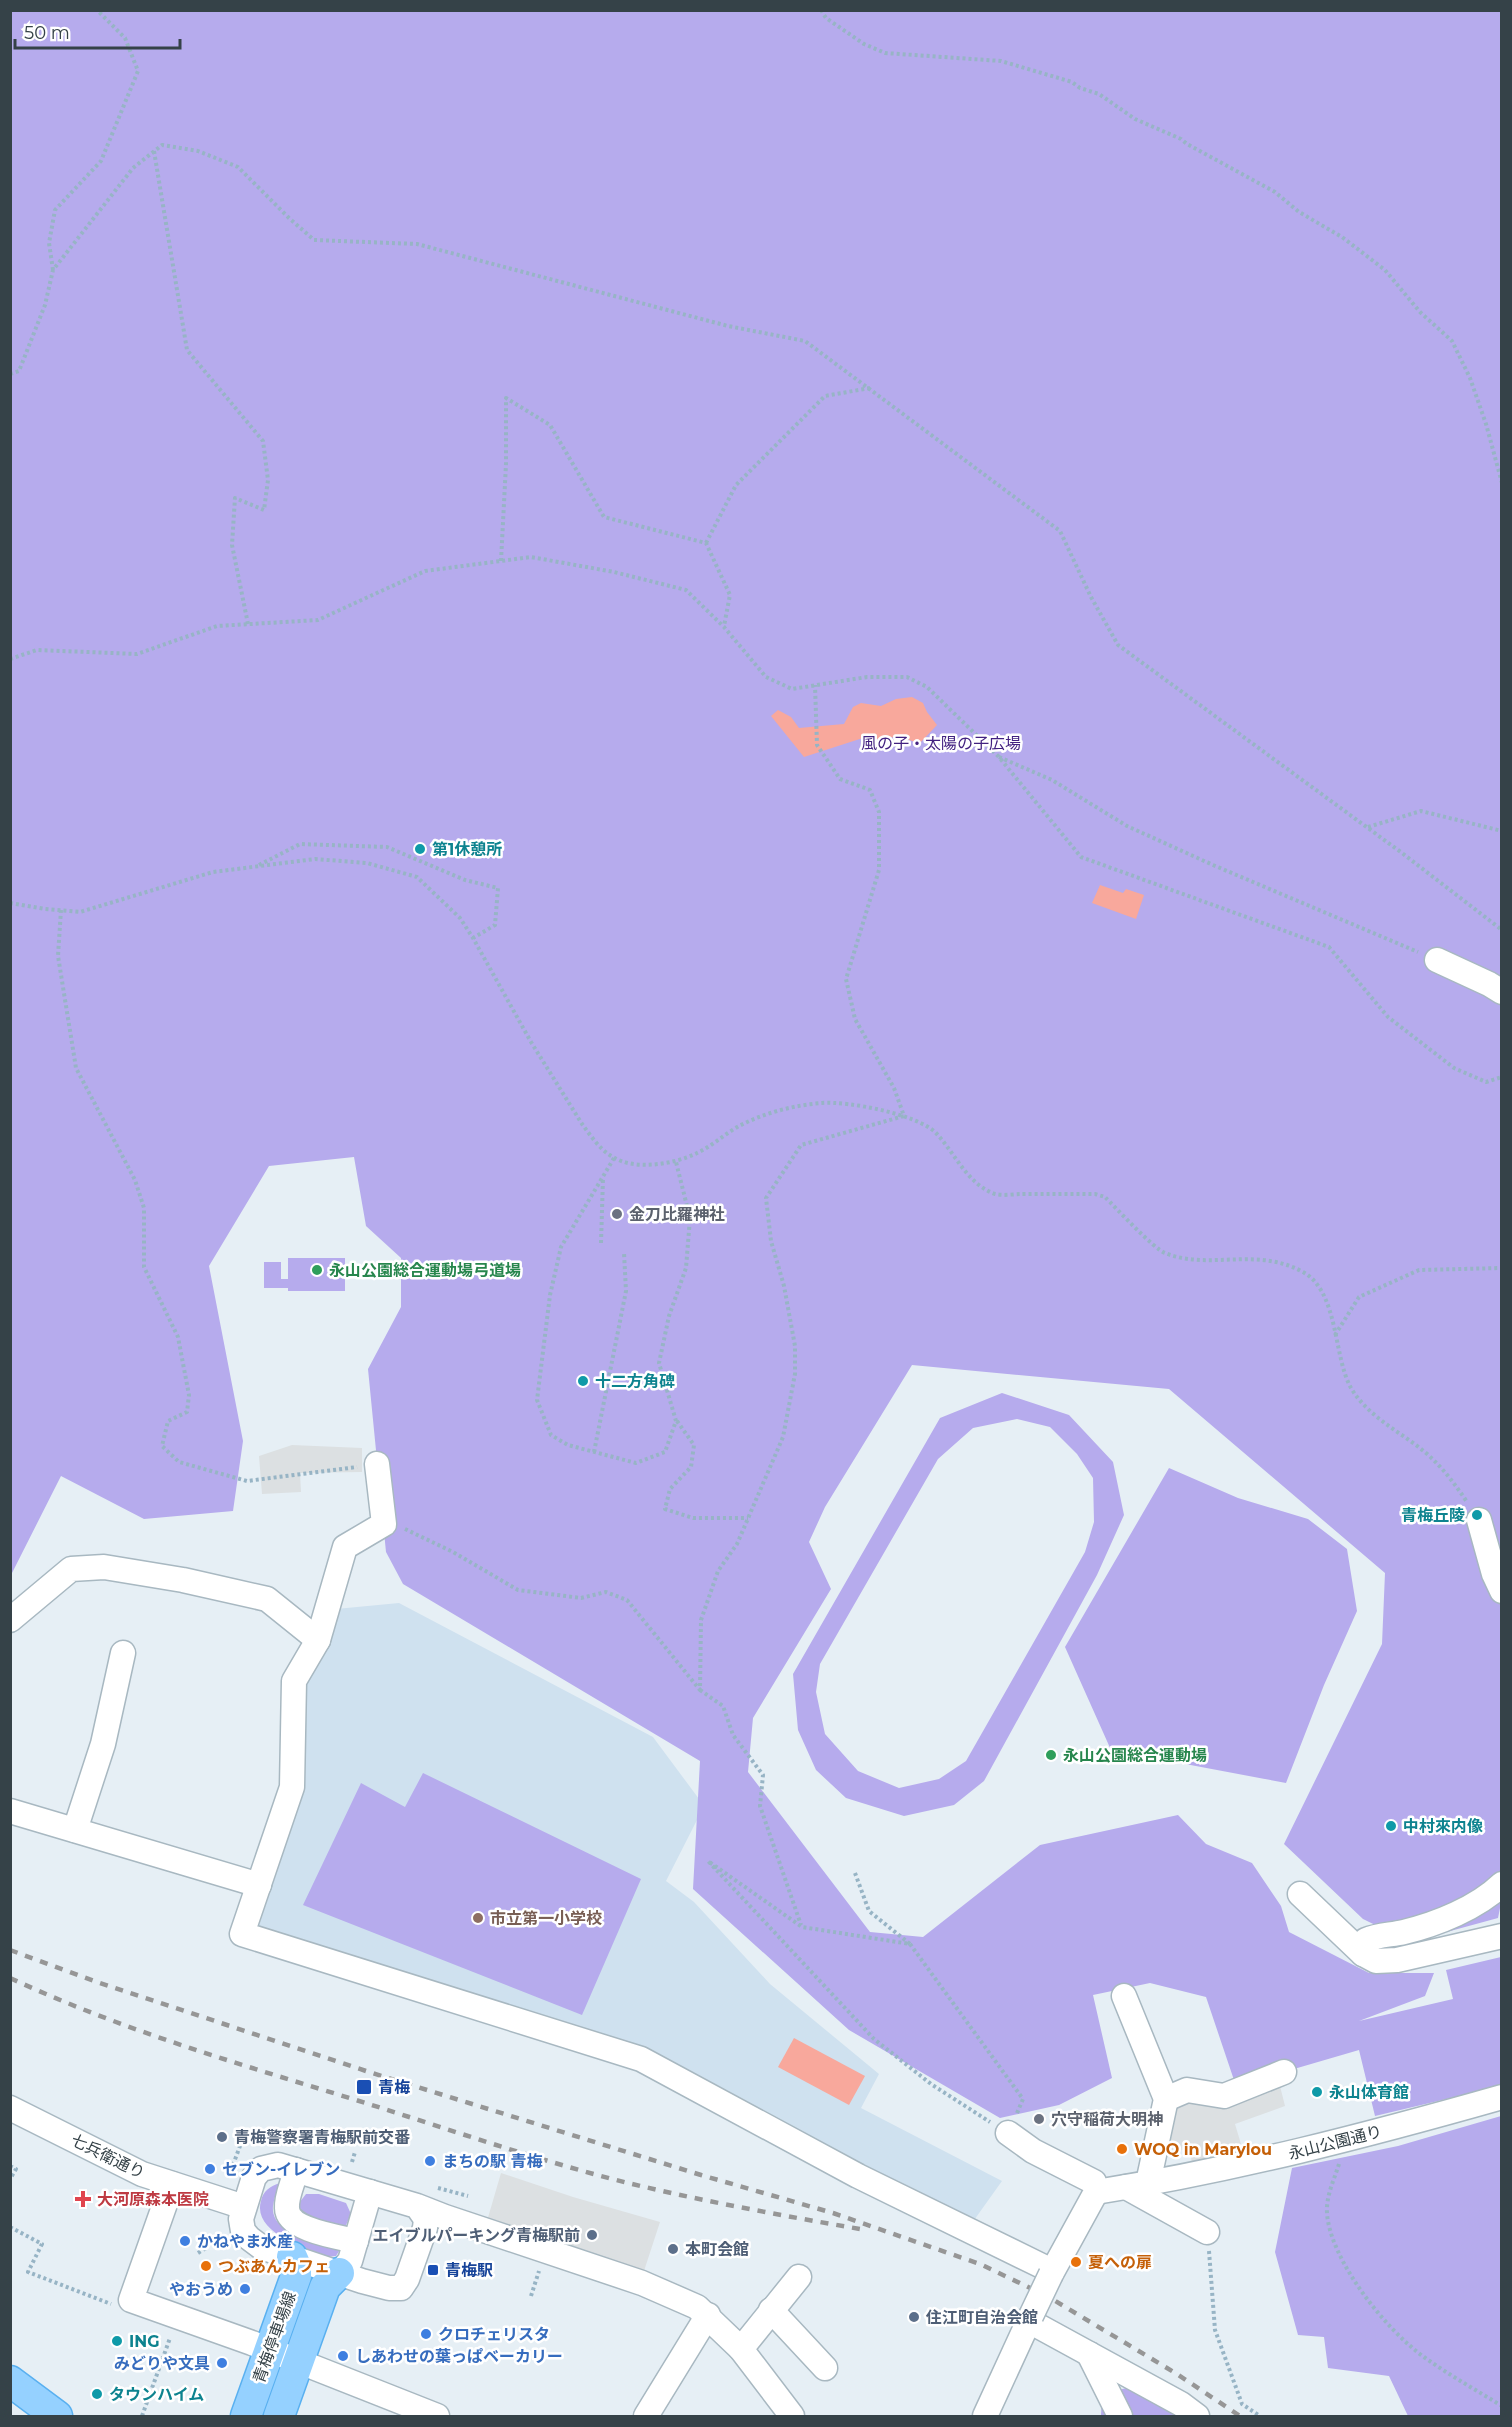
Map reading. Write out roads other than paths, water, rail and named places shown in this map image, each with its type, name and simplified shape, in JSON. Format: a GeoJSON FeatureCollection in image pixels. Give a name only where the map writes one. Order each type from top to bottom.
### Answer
{"type":"FeatureCollection","features":[{"type":"Feature","properties":{"kind":"main road","name":"青梅停車場線"},"geometry":{"type":"LineString","coordinates":[[246,2416],[296,2276],[296,2266],[292,2257]]}},
{"type":"Feature","properties":{"kind":"main road","name":"青梅停車場線"},"geometry":{"type":"LineString","coordinates":[[279,2416],[325,2287],[339,2273]]}},
{"type":"Feature","properties":{"kind":"main road"},"geometry":{"type":"LineString","coordinates":[[10,2381],[57,2416]]}},
{"type":"Feature","properties":{"kind":"street"},"geometry":{"type":"LineString","coordinates":[[1437,960],[1502,992]]}},
{"type":"Feature","properties":{"kind":"street"},"geometry":{"type":"LineString","coordinates":[[377,1464],[384,1524],[345,1547],[318,1640],[294,1681],[292,1787],[242,1934],[641,2059],[858,2176],[1052,2272]]}},
{"type":"Feature","properties":{"kind":"street"},"geometry":{"type":"LineString","coordinates":[[1479,1520],[1494,1574],[1502,1591]]}},
{"type":"Feature","properties":{"kind":"street"},"geometry":{"type":"LineString","coordinates":[[10,1620],[71,1569],[104,1567],[183,1580],[267,1599],[318,1640]]}},
{"type":"Feature","properties":{"kind":"street"},"geometry":{"type":"LineString","coordinates":[[75,1830],[103,1744],[123,1653]]}},
{"type":"Feature","properties":{"kind":"street"},"geometry":{"type":"LineString","coordinates":[[10,1811],[259,1885]]}},
{"type":"Feature","properties":{"kind":"street"},"geometry":{"type":"LineString","coordinates":[[1363,1954],[1366,1940],[1404,1932],[1441,1920],[1490,1896],[1502,1884]]}},
{"type":"Feature","properties":{"kind":"street"},"geometry":{"type":"LineString","coordinates":[[1300,1894],[1363,1954],[1376,1962],[1396,1960],[1502,1936]]}},
{"type":"Feature","properties":{"kind":"street"},"geometry":{"type":"LineString","coordinates":[[1124,1996],[1166,2099],[1137,2185],[1207,2232]]}},
{"type":"Feature","properties":{"kind":"street"},"geometry":{"type":"LineString","coordinates":[[1166,2099],[1187,2090],[1224,2096],[1284,2072]]}},
{"type":"Feature","properties":{"kind":"street","name":"永山公園通り"},"geometry":{"type":"LineString","coordinates":[[1096,2192],[1232,2167],[1404,2125],[1502,2097]]}},
{"type":"Feature","properties":{"kind":"street","name":"七兵衛通り"},"geometry":{"type":"LineString","coordinates":[[10,2108],[142,2174],[244,2207]]}},
{"type":"Feature","properties":{"kind":"street"},"geometry":{"type":"LineString","coordinates":[[985,2416],[1052,2272],[1096,2192],[1094,2181],[1033,2151],[1008,2133]]}},
{"type":"Feature","properties":{"kind":"street"},"geometry":{"type":"LineString","coordinates":[[417,2206],[426,2219],[425,2228],[407,2279],[400,2288],[389,2288],[261,2247],[243,2231],[241,2219],[254,2177],[261,2169],[278,2165],[417,2206],[642,2283],[680,2298],[708,2315],[741,2349],[792,2416]]}},
{"type":"Feature","properties":{"kind":"street"},"geometry":{"type":"LineString","coordinates":[[296,2170],[286,2208],[290,2219],[300,2226],[356,2241]]}},
{"type":"Feature","properties":{"kind":"street"},"geometry":{"type":"LineString","coordinates":[[172,2184],[131,2300],[269,2350],[437,2416]]}},
{"type":"Feature","properties":{"kind":"street"},"geometry":{"type":"LineString","coordinates":[[339,2273],[350,2261],[370,2192]]}},
{"type":"Feature","properties":{"kind":"street"},"geometry":{"type":"LineString","coordinates":[[741,2349],[799,2277]]}},
{"type":"Feature","properties":{"kind":"street"},"geometry":{"type":"LineString","coordinates":[[771,2310],[825,2368]]}},
{"type":"Feature","properties":{"kind":"street"},"geometry":{"type":"LineString","coordinates":[[646,2416],[708,2315]]}},
{"type":"Feature","properties":{"kind":"street"},"geometry":{"type":"LineString","coordinates":[[1030,2319],[1181,2404],[1197,2416]]}},
{"type":"Feature","properties":{"kind":"street"},"geometry":{"type":"LineString","coordinates":[[1089,2354],[1120,2416]]}},
{"type":"Feature","properties":{"kind":"railway"},"geometry":{"type":"LineString","coordinates":[[10,1950],[97,1982],[369,2072],[701,2175],[833,2213],[980,2264],[1047,2296],[1177,2374],[1240,2416]]}},
{"type":"Feature","properties":{"kind":"railway"},"geometry":{"type":"LineString","coordinates":[[10,1978],[95,2014],[181,2045],[550,2162],[676,2194],[860,2229]]}},
{"type":"Feature","properties":{"kind":"place","name":"第1休憩所"},"geometry":{"type":"Point","coordinates":[420,849]}},
{"type":"Feature","properties":{"kind":"place","name":"金刀比羅神社"},"geometry":{"type":"Point","coordinates":[617,1214]}},
{"type":"Feature","properties":{"kind":"place","name":"永山公園総合運動場弓道場"},"geometry":{"type":"Point","coordinates":[317,1270]}},
{"type":"Feature","properties":{"kind":"place","name":"十二方角碑"},"geometry":{"type":"Point","coordinates":[583,1381]}},
{"type":"Feature","properties":{"kind":"place","name":"青梅丘陵"},"geometry":{"type":"Point","coordinates":[1477,1515]}},
{"type":"Feature","properties":{"kind":"place","name":"永山公園総合運動場"},"geometry":{"type":"Point","coordinates":[1051,1755]}},
{"type":"Feature","properties":{"kind":"place","name":"中村來内像"},"geometry":{"type":"Point","coordinates":[1391,1826]}},
{"type":"Feature","properties":{"kind":"place","name":"市立第一小学校"},"geometry":{"type":"Point","coordinates":[478,1918]}},
{"type":"Feature","properties":{"kind":"place","name":"青梅"},"geometry":{"type":"Point","coordinates":[364,2087]}},
{"type":"Feature","properties":{"kind":"place","name":"永山体育館"},"geometry":{"type":"Point","coordinates":[1317,2092]}},
{"type":"Feature","properties":{"kind":"place","name":"穴守稲荷大明神"},"geometry":{"type":"Point","coordinates":[1039,2119]}},
{"type":"Feature","properties":{"kind":"place","name":"青梅警察署青梅駅前交番"},"geometry":{"type":"Point","coordinates":[222,2137]}},
{"type":"Feature","properties":{"kind":"place","name":"WOQ in Marylou"},"geometry":{"type":"Point","coordinates":[1122,2149]}},
{"type":"Feature","properties":{"kind":"place","name":"まちの駅 青梅"},"geometry":{"type":"Point","coordinates":[430,2161]}},
{"type":"Feature","properties":{"kind":"place","name":"セブン-イレブン"},"geometry":{"type":"Point","coordinates":[210,2169]}},
{"type":"Feature","properties":{"kind":"place","name":"大河原森本医院"},"geometry":{"type":"Point","coordinates":[83,2199]}},
{"type":"Feature","properties":{"kind":"place","name":"エイブルパーキング青梅駅前"},"geometry":{"type":"Point","coordinates":[592,2235]}},
{"type":"Feature","properties":{"kind":"place","name":"かねやま水産"},"geometry":{"type":"Point","coordinates":[185,2241]}},
{"type":"Feature","properties":{"kind":"place","name":"本町会館"},"geometry":{"type":"Point","coordinates":[673,2249]}},
{"type":"Feature","properties":{"kind":"place","name":"夏への扉"},"geometry":{"type":"Point","coordinates":[1076,2262]}},
{"type":"Feature","properties":{"kind":"place","name":"つぶあんカフェ"},"geometry":{"type":"Point","coordinates":[206,2266]}},
{"type":"Feature","properties":{"kind":"place","name":"青梅駅"},"geometry":{"type":"Point","coordinates":[433,2270]}},
{"type":"Feature","properties":{"kind":"place","name":"やおうめ"},"geometry":{"type":"Point","coordinates":[245,2289]}},
{"type":"Feature","properties":{"kind":"place","name":"住江町自治会館"},"geometry":{"type":"Point","coordinates":[914,2317]}},
{"type":"Feature","properties":{"kind":"place","name":"クロチェリスタ"},"geometry":{"type":"Point","coordinates":[426,2334]}},
{"type":"Feature","properties":{"kind":"place","name":"ING"},"geometry":{"type":"Point","coordinates":[117,2341]}},
{"type":"Feature","properties":{"kind":"place","name":"しあわせの葉っぱベーカリー"},"geometry":{"type":"Point","coordinates":[343,2356]}},
{"type":"Feature","properties":{"kind":"place","name":"みどりや文具"},"geometry":{"type":"Point","coordinates":[222,2363]}},
{"type":"Feature","properties":{"kind":"place","name":"タウンハイム"},"geometry":{"type":"Point","coordinates":[97,2394]}},
{"type":"Feature","properties":{"kind":"park label","name":"風の子・太陽の子広場"},"geometry":{"type":"Point","coordinates":[941,743]}}]}
